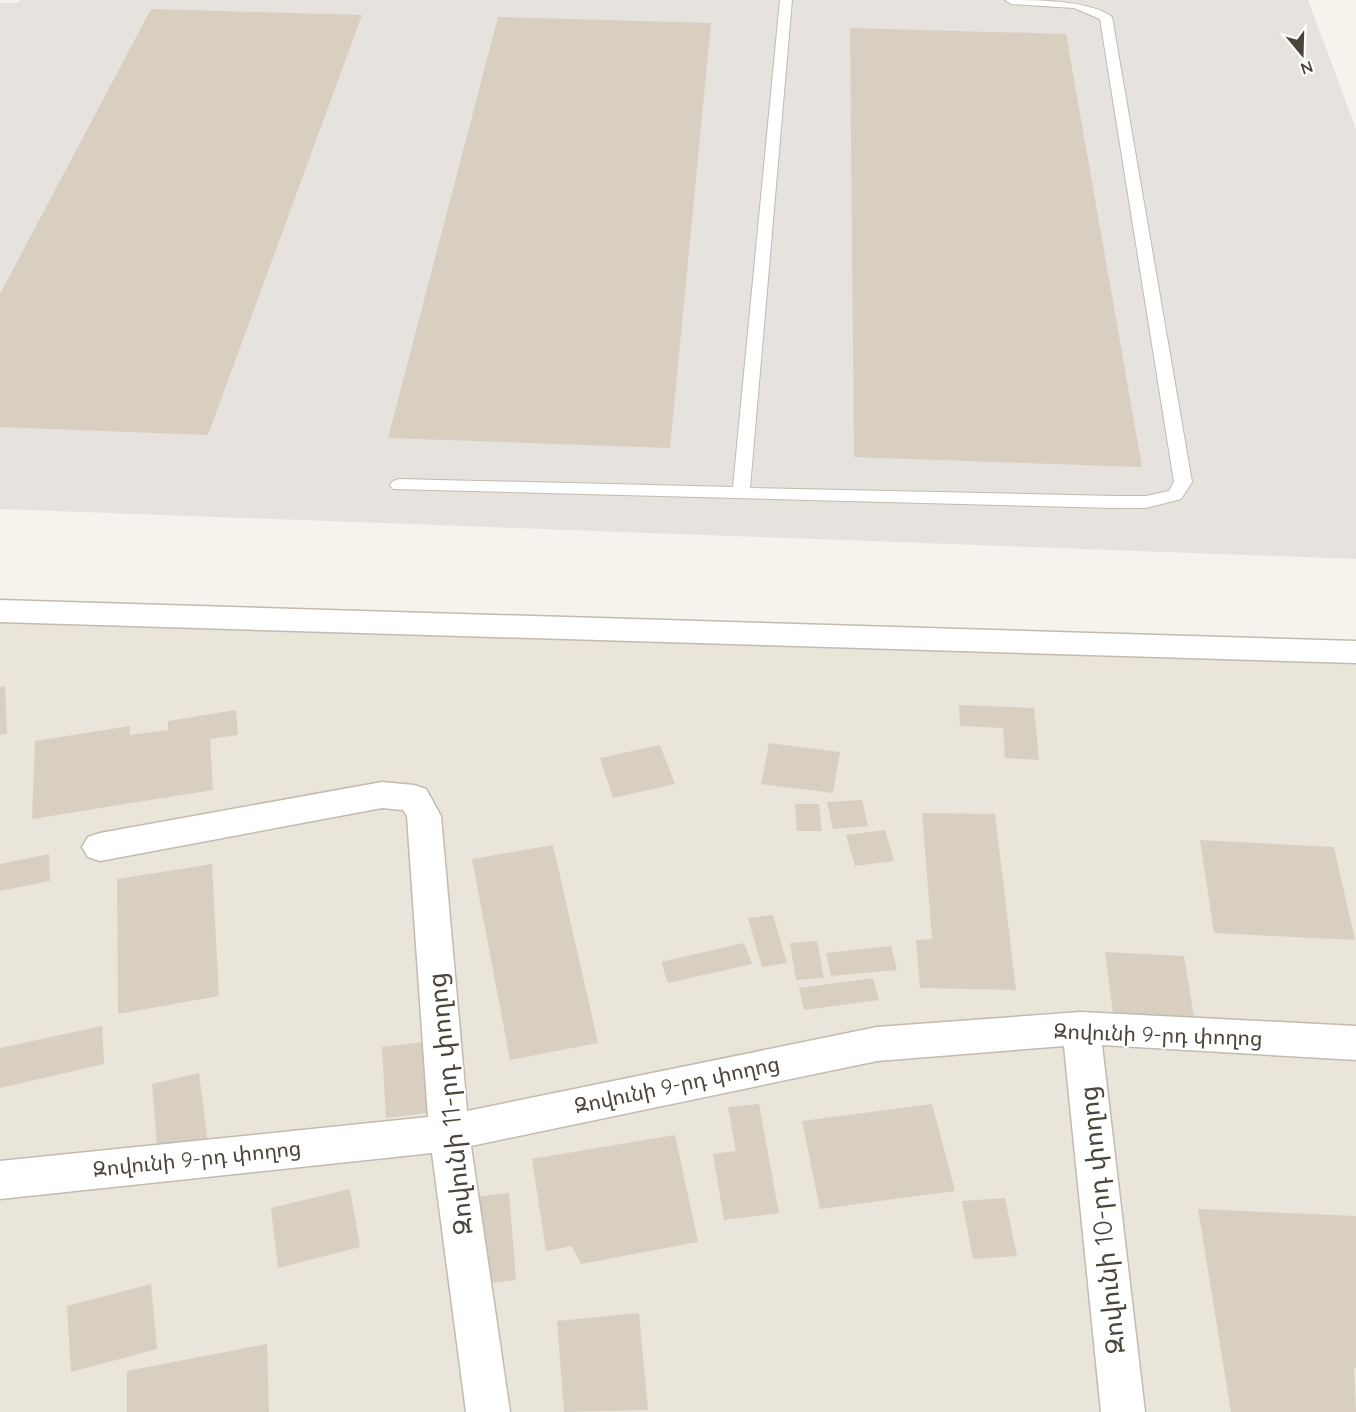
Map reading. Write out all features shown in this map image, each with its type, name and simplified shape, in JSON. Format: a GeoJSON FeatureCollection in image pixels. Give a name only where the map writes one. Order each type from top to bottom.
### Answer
{"type":"FeatureCollection","features":[{"type":"Feature","properties":{"kind":"street"},"geometry":{"type":"LineString","coordinates":[[0,611],[1356,652]]}},
{"type":"Feature","properties":{"kind":"street","name":"Զովունի 11-րդ փողոց"},"geometry":{"type":"LineString","coordinates":[[100,848],[382,795],[414,798],[424,816],[449,1132],[488,1412]]}},
{"type":"Feature","properties":{"kind":"street","name":"Զովունի 9-րդ փողոց"},"geometry":{"type":"LineString","coordinates":[[0,1180],[449,1132],[877,1044],[1081,1028],[1356,1043]]}},
{"type":"Feature","properties":{"kind":"street","name":"Զովունի 10-րդ փողոց"},"geometry":{"type":"LineString","coordinates":[[1081,1028],[1123,1412]]}},
{"type":"Feature","properties":{"kind":"lane"},"geometry":{"type":"LineString","coordinates":[[741,493],[786,0]]}},
{"type":"Feature","properties":{"kind":"lane"},"geometry":{"type":"LineString","coordinates":[[399,485],[1146,502],[1175,495],[1183,482],[1106,17],[1096,8],[1080,3],[1011,0]]}},
{"type":"Feature","properties":{"kind":"shaded area"},"geometry":{"type":"Polygon","coordinates":[[[20,0],[1308,0],[1356,129],[1356,559],[0,509],[0,3],[17,3],[20,0]]]}},
{"type":"Feature","properties":{"kind":"shaded area"},"geometry":{"type":"Polygon","coordinates":[[[0,615],[1356,646],[1356,1412],[0,1412],[0,615]]]}},
{"type":"Feature","properties":{"kind":"building"},"geometry":{"type":"Polygon","coordinates":[[[151,9],[362,15],[208,435],[0,427],[0,294],[151,9]]]}},
{"type":"Feature","properties":{"kind":"building"},"geometry":{"type":"Polygon","coordinates":[[[498,17],[711,23],[670,448],[388,438],[498,17]]]}},
{"type":"Feature","properties":{"kind":"building"},"geometry":{"type":"Polygon","coordinates":[[[850,28],[1066,34],[1142,467],[854,457],[850,28]]]}},
{"type":"Feature","properties":{"kind":"building"},"geometry":{"type":"Polygon","coordinates":[[[5,686],[7,734],[0,735],[0,687],[5,686]]]}},
{"type":"Feature","properties":{"kind":"building"},"geometry":{"type":"Polygon","coordinates":[[[959,705],[1034,708],[1039,760],[1005,758],[1003,728],[960,726],[959,705]]]}},
{"type":"Feature","properties":{"kind":"building"},"geometry":{"type":"Polygon","coordinates":[[[236,710],[238,735],[210,739],[213,790],[32,819],[35,741],[130,726],[130,735],[168,730],[168,721],[236,710]]]}},
{"type":"Feature","properties":{"kind":"building"},"geometry":{"type":"Polygon","coordinates":[[[769,743],[840,752],[833,793],[761,784],[769,743]]]}},
{"type":"Feature","properties":{"kind":"building"},"geometry":{"type":"Polygon","coordinates":[[[660,745],[675,784],[613,798],[600,758],[660,745]]]}},
{"type":"Feature","properties":{"kind":"building"},"geometry":{"type":"Polygon","coordinates":[[[862,800],[868,826],[833,829],[827,802],[862,800]]]}},
{"type":"Feature","properties":{"kind":"building"},"geometry":{"type":"Polygon","coordinates":[[[795,804],[819,804],[822,831],[797,831],[795,804]]]}},
{"type":"Feature","properties":{"kind":"building"},"geometry":{"type":"Polygon","coordinates":[[[922,813],[995,814],[1016,990],[920,988],[916,940],[932,939],[922,813]]]}},
{"type":"Feature","properties":{"kind":"building"},"geometry":{"type":"Polygon","coordinates":[[[885,830],[894,861],[855,866],[846,835],[885,830]]]}},
{"type":"Feature","properties":{"kind":"building"},"geometry":{"type":"Polygon","coordinates":[[[1200,840],[1334,847],[1355,940],[1214,933],[1200,840]]]}},
{"type":"Feature","properties":{"kind":"building"},"geometry":{"type":"Polygon","coordinates":[[[553,845],[598,1043],[510,1060],[472,859],[553,845]]]}},
{"type":"Feature","properties":{"kind":"building"},"geometry":{"type":"Polygon","coordinates":[[[49,854],[50,881],[0,891],[0,864],[49,854]]]}},
{"type":"Feature","properties":{"kind":"building"},"geometry":{"type":"Polygon","coordinates":[[[212,864],[219,996],[118,1014],[117,879],[212,864]]]}},
{"type":"Feature","properties":{"kind":"building"},"geometry":{"type":"Polygon","coordinates":[[[773,915],[787,963],[762,967],[748,918],[773,915]]]}},
{"type":"Feature","properties":{"kind":"building"},"geometry":{"type":"Polygon","coordinates":[[[817,941],[824,978],[796,980],[790,943],[817,941]]]}},
{"type":"Feature","properties":{"kind":"building"},"geometry":{"type":"Polygon","coordinates":[[[744,943],[752,964],[668,983],[661,962],[744,943]]]}},
{"type":"Feature","properties":{"kind":"building"},"geometry":{"type":"Polygon","coordinates":[[[891,946],[897,970],[831,976],[826,953],[891,946]]]}},
{"type":"Feature","properties":{"kind":"building"},"geometry":{"type":"Polygon","coordinates":[[[1105,952],[1184,956],[1194,1017],[1113,1013],[1105,952]]]}},
{"type":"Feature","properties":{"kind":"building"},"geometry":{"type":"Polygon","coordinates":[[[873,978],[879,1000],[804,1010],[799,988],[873,978]]]}},
{"type":"Feature","properties":{"kind":"building"},"geometry":{"type":"Polygon","coordinates":[[[102,1026],[104,1064],[0,1088],[0,1048],[102,1026]]]}},
{"type":"Feature","properties":{"kind":"building"},"geometry":{"type":"Polygon","coordinates":[[[423,1042],[427,1113],[386,1118],[382,1047],[423,1042]]]}},
{"type":"Feature","properties":{"kind":"building"},"geometry":{"type":"Polygon","coordinates":[[[199,1073],[208,1144],[158,1156],[152,1084],[199,1073]]]}},
{"type":"Feature","properties":{"kind":"building"},"geometry":{"type":"Polygon","coordinates":[[[759,1104],[779,1213],[724,1220],[713,1154],[736,1151],[728,1107],[759,1104]]]}},
{"type":"Feature","properties":{"kind":"building"},"geometry":{"type":"Polygon","coordinates":[[[932,1104],[955,1191],[820,1209],[802,1121],[932,1104]]]}},
{"type":"Feature","properties":{"kind":"building"},"geometry":{"type":"Polygon","coordinates":[[[675,1135],[698,1242],[581,1264],[572,1246],[546,1251],[532,1159],[675,1135]]]}},
{"type":"Feature","properties":{"kind":"building"},"geometry":{"type":"Polygon","coordinates":[[[350,1189],[360,1247],[278,1268],[271,1208],[350,1189]]]}},
{"type":"Feature","properties":{"kind":"building"},"geometry":{"type":"Polygon","coordinates":[[[509,1193],[516,1280],[471,1285],[466,1198],[509,1193]]]}},
{"type":"Feature","properties":{"kind":"building"},"geometry":{"type":"Polygon","coordinates":[[[1005,1198],[1017,1256],[973,1259],[962,1201],[1005,1198]]]}},
{"type":"Feature","properties":{"kind":"building"},"geometry":{"type":"Polygon","coordinates":[[[1198,1209],[1356,1216],[1356,1368],[1354,1368],[1356,1412],[1231,1412],[1198,1209]]]}},
{"type":"Feature","properties":{"kind":"building"},"geometry":{"type":"Polygon","coordinates":[[[151,1284],[157,1349],[71,1372],[67,1306],[151,1284]]]}},
{"type":"Feature","properties":{"kind":"building"},"geometry":{"type":"Polygon","coordinates":[[[639,1313],[648,1410],[564,1412],[557,1321],[639,1313]]]}},
{"type":"Feature","properties":{"kind":"building"},"geometry":{"type":"Polygon","coordinates":[[[267,1344],[269,1412],[127,1412],[127,1371],[267,1344]]]}}]}
